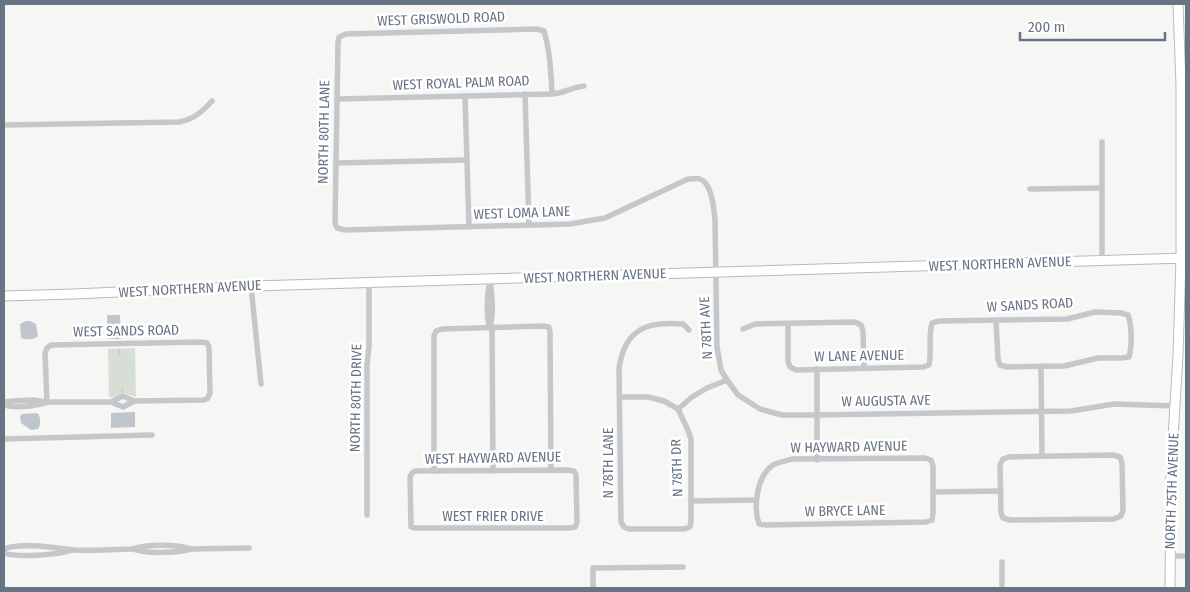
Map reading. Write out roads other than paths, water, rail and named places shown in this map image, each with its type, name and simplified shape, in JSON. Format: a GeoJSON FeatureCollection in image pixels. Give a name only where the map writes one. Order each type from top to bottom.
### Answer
{"type":"FeatureCollection","features":[{"type":"Feature","properties":{"kind":"main road","name":"NORTH 75TH AVENUE"},"geometry":{"type":"LineString","coordinates":[[1170,588],[1171,471],[1184,258],[1178,4]]}},
{"type":"Feature","properties":{"kind":"main road","name":"WEST NORTHERN AVENUE"},"geometry":{"type":"LineString","coordinates":[[4,296],[369,282],[1184,258]]}},
{"type":"Feature","properties":{"kind":"street","name":"WEST GRISWOLD ROAD"},"geometry":{"type":"LineString","coordinates":[[339,37],[346,34],[537,29],[544,31],[550,62],[552,94]]}},
{"type":"Feature","properties":{"kind":"street","name":"NORTH 80TH LANE"},"geometry":{"type":"LineString","coordinates":[[337,228],[336,163],[339,37]]}},
{"type":"Feature","properties":{"kind":"street","name":"WEST ROYAL PALM ROAD"},"geometry":{"type":"LineString","coordinates":[[337,99],[552,94],[563,93],[584,86]]}},
{"type":"Feature","properties":{"kind":"street"},"geometry":{"type":"LineString","coordinates":[[525,94],[529,225]]}},
{"type":"Feature","properties":{"kind":"street"},"geometry":{"type":"LineString","coordinates":[[465,96],[469,226]]}},
{"type":"Feature","properties":{"kind":"street"},"geometry":{"type":"LineString","coordinates":[[4,125],[179,122],[196,116],[212,100]]}},
{"type":"Feature","properties":{"kind":"street"},"geometry":{"type":"LineString","coordinates":[[1102,142],[1102,260]]}},
{"type":"Feature","properties":{"kind":"street"},"geometry":{"type":"LineString","coordinates":[[336,163],[467,160]]}},
{"type":"Feature","properties":{"kind":"street","name":"WEST LOMA LANE"},"geometry":{"type":"LineString","coordinates":[[337,228],[345,230],[570,224],[605,218],[688,180],[699,178]]}},
{"type":"Feature","properties":{"kind":"street","name":"N 78TH AVE"},"geometry":{"type":"LineString","coordinates":[[699,178],[706,182],[713,204],[718,346],[721,370],[727,380]]}},
{"type":"Feature","properties":{"kind":"street"},"geometry":{"type":"LineString","coordinates":[[1030,189],[1102,188]]}},
{"type":"Feature","properties":{"kind":"street"},"geometry":{"type":"LineString","coordinates":[[490,279],[487,297],[491,328],[493,471]]}},
{"type":"Feature","properties":{"kind":"street","name":"NORTH 80TH DRIVE"},"geometry":{"type":"LineString","coordinates":[[367,515],[369,282]]}},
{"type":"Feature","properties":{"kind":"street"},"geometry":{"type":"LineString","coordinates":[[251,286],[261,384]]}},
{"type":"Feature","properties":{"kind":"street","name":"W SANDS ROAD"},"geometry":{"type":"LineString","coordinates":[[929,365],[930,330],[932,323],[940,320],[1067,319],[1095,312],[1128,315],[1130,320],[1131,350],[1128,357],[1098,358],[1064,366],[1041,366]]}},
{"type":"Feature","properties":{"kind":"street"},"geometry":{"type":"LineString","coordinates":[[996,320],[1000,365],[1007,367],[1041,366],[1042,456]]}},
{"type":"Feature","properties":{"kind":"street"},"geometry":{"type":"LineString","coordinates":[[690,330],[683,324],[666,322],[645,326],[631,337],[623,352],[619,368],[620,397],[648,397],[664,401],[678,409],[706,388],[727,380]]}},
{"type":"Feature","properties":{"kind":"street"},"geometry":{"type":"LineString","coordinates":[[743,329],[755,324],[855,322],[861,325],[863,332],[864,368]]}},
{"type":"Feature","properties":{"kind":"street","name":"W LANE AVENUE"},"geometry":{"type":"LineString","coordinates":[[788,324],[788,361],[790,367],[796,370],[923,367],[929,365]]}},
{"type":"Feature","properties":{"kind":"street"},"geometry":{"type":"LineString","coordinates":[[434,471],[434,336],[436,331],[442,329],[543,326],[548,328],[550,332],[551,470]]}},
{"type":"Feature","properties":{"kind":"street","name":"WEST SANDS ROAD"},"geometry":{"type":"LineString","coordinates":[[47,402],[45,353],[46,348],[51,345],[207,343],[209,348],[210,384],[208,398],[204,400],[134,402]]}},
{"type":"Feature","properties":{"kind":"street"},"geometry":{"type":"LineString","coordinates":[[817,370],[817,460]]}},
{"type":"Feature","properties":{"kind":"street","name":"W AUGUSTA AVE"},"geometry":{"type":"LineString","coordinates":[[727,380],[738,395],[760,409],[782,415],[1042,411],[1071,410],[1114,404],[1175,406]]}},
{"type":"Feature","properties":{"kind":"street"},"geometry":{"type":"LineString","coordinates":[[111,402],[123,396],[134,402]]}},
{"type":"Feature","properties":{"kind":"street","name":"N 78TH LANE"},"geometry":{"type":"LineString","coordinates":[[620,397],[621,522],[624,527],[629,529],[684,529],[690,527]]}},
{"type":"Feature","properties":{"kind":"street"},"geometry":{"type":"LineString","coordinates":[[4,403],[12,401],[29,403],[111,402],[123,407],[134,402]]}},
{"type":"Feature","properties":{"kind":"street","name":"N 78TH DR"},"geometry":{"type":"LineString","coordinates":[[678,409],[691,440],[690,527]]}},
{"type":"Feature","properties":{"kind":"street"},"geometry":{"type":"LineString","coordinates":[[4,439],[152,435]]}},
{"type":"Feature","properties":{"kind":"street"},"geometry":{"type":"LineString","coordinates":[[1113,455],[1120,457],[1122,463],[1123,510],[1121,516],[1114,519],[1010,520],[1003,518],[1001,513],[1001,491],[1000,465],[1003,459],[1009,457],[1113,455]]}},
{"type":"Feature","properties":{"kind":"street","name":"W HAYWARD AVENUE"},"geometry":{"type":"LineString","coordinates":[[759,524],[756,518],[756,500],[760,484],[766,472],[774,464],[792,459],[925,458],[931,460],[933,466],[933,492]]}},
{"type":"Feature","properties":{"kind":"street","name":"WEST HAYWARD AVENUE"},"geometry":{"type":"LineString","coordinates":[[411,527],[410,477],[412,473],[434,471],[551,470],[574,471],[576,476],[577,522],[575,527]]}},
{"type":"Feature","properties":{"kind":"street"},"geometry":{"type":"LineString","coordinates":[[933,492],[1001,491]]}},
{"type":"Feature","properties":{"kind":"street","name":"W BRYCE LANE"},"geometry":{"type":"LineString","coordinates":[[759,524],[926,522],[932,520],[934,513],[933,492]]}},
{"type":"Feature","properties":{"kind":"street"},"geometry":{"type":"LineString","coordinates":[[691,501],[756,500]]}},
{"type":"Feature","properties":{"kind":"street","name":"WEST FRIER DRIVE"},"geometry":{"type":"LineString","coordinates":[[411,527],[575,527]]}},
{"type":"Feature","properties":{"kind":"street"},"geometry":{"type":"LineString","coordinates":[[26,546],[26,555]]}},
{"type":"Feature","properties":{"kind":"street"},"geometry":{"type":"LineString","coordinates":[[4,549],[26,546],[74,550]]}},
{"type":"Feature","properties":{"kind":"street"},"geometry":{"type":"LineString","coordinates":[[4,554],[26,555],[74,550],[133,549],[140,546],[183,546],[191,549],[250,548]]}},
{"type":"Feature","properties":{"kind":"street"},"geometry":{"type":"LineString","coordinates":[[1170,556],[1186,556]]}},
{"type":"Feature","properties":{"kind":"street"},"geometry":{"type":"LineString","coordinates":[[1002,562],[1002,588]]}},
{"type":"Feature","properties":{"kind":"street"},"geometry":{"type":"LineString","coordinates":[[593,588],[593,568],[683,567]]}},
{"type":"Feature","properties":{"kind":"waterway"},"geometry":{"type":"LineString","coordinates":[[119,349],[119,355]]}}]}
